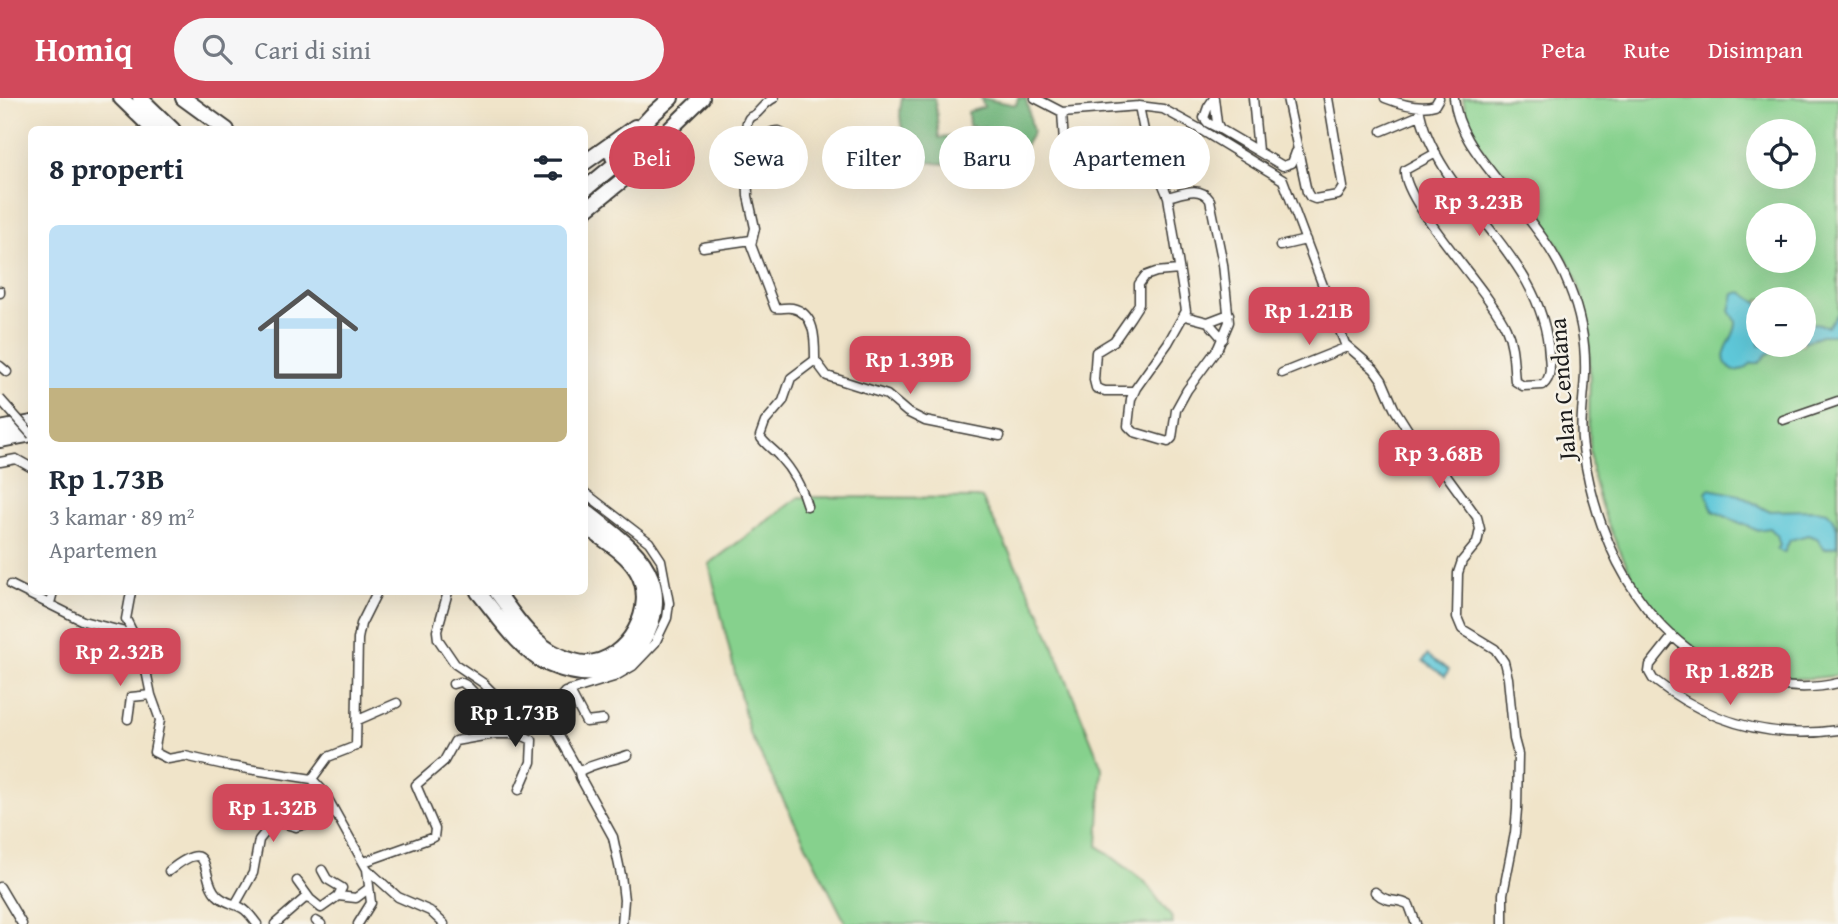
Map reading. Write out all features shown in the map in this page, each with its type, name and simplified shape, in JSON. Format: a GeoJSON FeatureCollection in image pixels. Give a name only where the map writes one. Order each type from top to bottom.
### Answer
{"type":"FeatureCollection","features":[{"type":"Feature","properties":{"kind":"highway"},"geometry":{"type":"LineString","coordinates":[[121,98],[150,126]]}},
{"type":"Feature","properties":{"kind":"highway"},"geometry":{"type":"LineString","coordinates":[[140,98],[169,126]]}},
{"type":"Feature","properties":{"kind":"highway"},"geometry":{"type":"LineString","coordinates":[[183,98],[221,126]]}},
{"type":"Feature","properties":{"kind":"highway"},"geometry":{"type":"LineString","coordinates":[[588,160],[651,116],[671,98]]}},
{"type":"Feature","properties":{"kind":"highway"},"geometry":{"type":"LineString","coordinates":[[673,126],[702,98]]}},
{"type":"Feature","properties":{"kind":"highway"},"geometry":{"type":"LineString","coordinates":[[588,176],[621,152],[651,116]]}},
{"type":"Feature","properties":{"kind":"highway"},"geometry":{"type":"LineString","coordinates":[[588,187],[609,169]]}},
{"type":"Feature","properties":{"kind":"highway"},"geometry":{"type":"LineString","coordinates":[[588,208],[611,189]]}},
{"type":"Feature","properties":{"kind":"highway"},"geometry":{"type":"LineString","coordinates":[[1,436],[28,425]]}},
{"type":"Feature","properties":{"kind":"highway"},"geometry":{"type":"LineString","coordinates":[[1,436],[28,436]]}},
{"type":"Feature","properties":{"kind":"highway"},"geometry":{"type":"LineString","coordinates":[[481,595],[526,648],[543,661],[579,673],[597,673],[624,661],[636,650],[652,624],[655,608],[653,585],[640,558],[588,513]]}},
{"type":"Feature","properties":{"kind":"highway"},"geometry":{"type":"LineString","coordinates":[[499,595],[522,625],[544,647],[562,657],[586,663],[618,652],[638,627],[643,593],[639,574],[631,562],[588,528]]}},
{"type":"Feature","properties":{"kind":"street"},"geometry":{"type":"LineString","coordinates":[[747,126],[748,120],[774,98]]}},
{"type":"Feature","properties":{"kind":"street"},"geometry":{"type":"LineString","coordinates":[[1035,98],[1062,112],[1156,107],[1172,113],[1283,180],[1347,347],[1374,369],[1401,420],[1477,517],[1477,543],[1462,561],[1458,573],[1457,617],[1459,625],[1465,631],[1499,652],[1508,678],[1518,754],[1518,779],[1515,833],[1503,894],[1503,924]]}},
{"type":"Feature","properties":{"kind":"street"},"geometry":{"type":"LineString","coordinates":[[1214,98],[1220,129],[1286,166],[1292,163],[1296,150]]}},
{"type":"Feature","properties":{"kind":"street"},"geometry":{"type":"LineString","coordinates":[[1253,98],[1258,151]]}},
{"type":"Feature","properties":{"kind":"street"},"geometry":{"type":"LineString","coordinates":[[1287,98],[1296,150],[1310,197],[1315,199],[1340,193],[1342,182],[1328,98]]}},
{"type":"Feature","properties":{"kind":"street"},"geometry":{"type":"LineString","coordinates":[[1385,98],[1420,111],[1436,153],[1454,183],[1520,269],[1534,293],[1548,342],[1548,380],[1543,384],[1523,386],[1515,381],[1512,346],[1504,323],[1414,198],[1404,174],[1405,170],[1436,153]]}},
{"type":"Feature","properties":{"kind":"street"},"geometry":{"type":"LineString","coordinates":[[1382,131],[1431,107],[1439,98]]}},
{"type":"Feature","properties":{"kind":"street","name":"Jalan Cendana"},"geometry":{"type":"LineString","coordinates":[[1454,98],[1462,127],[1472,146],[1548,245],[1569,285],[1581,334],[1585,370],[1582,444],[1596,506],[1608,542],[1628,584],[1641,603],[1672,636],[1706,662],[1742,678],[1794,687],[1838,683]]}},
{"type":"Feature","properties":{"kind":"street"},"geometry":{"type":"LineString","coordinates":[[1139,106],[1147,146],[1168,197],[1186,311],[1168,343],[1134,391],[1129,429],[1170,442],[1178,405],[1223,339],[1228,327],[1228,314],[1223,264],[1210,200],[1199,190],[1168,197]]}},
{"type":"Feature","properties":{"kind":"street"},"geometry":{"type":"LineString","coordinates":[[1062,112],[1063,126]]}},
{"type":"Feature","properties":{"kind":"street"},"geometry":{"type":"LineString","coordinates":[[748,189],[755,228],[751,240],[754,255],[775,308],[787,307],[804,314],[816,336],[815,359],[827,376],[887,395],[907,412],[925,421],[1000,436]]}},
{"type":"Feature","properties":{"kind":"street"},"geometry":{"type":"LineString","coordinates":[[704,247],[751,240]]}},
{"type":"Feature","properties":{"kind":"street"},"geometry":{"type":"LineString","coordinates":[[1280,246],[1306,240]]}},
{"type":"Feature","properties":{"kind":"street"},"geometry":{"type":"LineString","coordinates":[[1134,391],[1105,391],[1096,388],[1096,352],[1114,341],[1135,311],[1140,301],[1139,284],[1145,276],[1179,270]]}},
{"type":"Feature","properties":{"kind":"street"},"geometry":{"type":"LineString","coordinates":[[1208,322],[1228,314]]}},
{"type":"Feature","properties":{"kind":"street"},"geometry":{"type":"LineString","coordinates":[[1185,316],[1208,322],[1223,339]]}},
{"type":"Feature","properties":{"kind":"street"},"geometry":{"type":"LineString","coordinates":[[1282,373],[1347,347]]}},
{"type":"Feature","properties":{"kind":"street"},"geometry":{"type":"LineString","coordinates":[[807,506],[799,484],[785,463],[760,436],[765,422],[783,401],[791,378],[815,359]]}},
{"type":"Feature","properties":{"kind":"street"},"geometry":{"type":"LineString","coordinates":[[0,399],[28,431]]}},
{"type":"Feature","properties":{"kind":"street"},"geometry":{"type":"LineString","coordinates":[[1783,420],[1838,401]]}},
{"type":"Feature","properties":{"kind":"street"},"geometry":{"type":"LineString","coordinates":[[0,462],[16,459],[28,466]]}},
{"type":"Feature","properties":{"kind":"street"},"geometry":{"type":"LineString","coordinates":[[544,717],[565,692],[614,677],[633,666],[655,643],[667,618],[669,603],[661,560],[649,542],[588,495]]}},
{"type":"Feature","properties":{"kind":"street"},"geometry":{"type":"LineString","coordinates":[[12,585],[28,593]]}},
{"type":"Feature","properties":{"kind":"street"},"geometry":{"type":"LineString","coordinates":[[33,595],[92,624],[133,634]]}},
{"type":"Feature","properties":{"kind":"street"},"geometry":{"type":"LineString","coordinates":[[50,603],[52,595]]}},
{"type":"Feature","properties":{"kind":"street"},"geometry":{"type":"LineString","coordinates":[[130,595],[126,619],[142,651],[160,723],[154,752],[168,759],[189,757],[312,779],[324,792],[366,865],[398,897],[430,911],[444,924]]}},
{"type":"Feature","properties":{"kind":"street"},"geometry":{"type":"LineString","coordinates":[[312,779],[328,757],[356,746],[358,639],[361,624],[376,595]]}},
{"type":"Feature","properties":{"kind":"street"},"geometry":{"type":"LineString","coordinates":[[447,595],[437,631],[438,639],[455,664],[486,685],[505,705],[523,716],[544,717],[555,729],[579,772],[579,777],[613,837],[623,887],[622,924]]}},
{"type":"Feature","properties":{"kind":"street"},"geometry":{"type":"LineString","coordinates":[[1672,636],[1650,666],[1649,672],[1653,679],[1692,707],[1738,725],[1760,730],[1804,733],[1838,730]]}},
{"type":"Feature","properties":{"kind":"street"},"geometry":{"type":"LineString","coordinates":[[453,684],[467,684],[495,734]]}},
{"type":"Feature","properties":{"kind":"street"},"geometry":{"type":"LineString","coordinates":[[569,690],[586,722],[603,720]]}},
{"type":"Feature","properties":{"kind":"street"},"geometry":{"type":"LineString","coordinates":[[128,719],[131,697],[151,695]]}},
{"type":"Feature","properties":{"kind":"street"},"geometry":{"type":"LineString","coordinates":[[358,720],[397,703]]}},
{"type":"Feature","properties":{"kind":"street"},"geometry":{"type":"LineString","coordinates":[[519,734],[523,716]]}},
{"type":"Feature","properties":{"kind":"street"},"geometry":{"type":"LineString","coordinates":[[366,865],[434,837],[435,829],[416,785],[444,761],[455,741],[495,734],[519,734],[532,740],[533,755],[519,790]]}},
{"type":"Feature","properties":{"kind":"street"},"geometry":{"type":"LineString","coordinates":[[579,772],[628,755]]}},
{"type":"Feature","properties":{"kind":"street"},"geometry":{"type":"LineString","coordinates":[[235,905],[254,868],[259,840],[272,824],[278,821],[296,827],[322,819],[334,812]]}},
{"type":"Feature","properties":{"kind":"street"},"geometry":{"type":"LineString","coordinates":[[169,871],[185,858],[199,858],[208,867],[213,891],[225,902],[243,908],[257,924]]}},
{"type":"Feature","properties":{"kind":"street"},"geometry":{"type":"LineString","coordinates":[[358,924],[371,905],[366,865]]}},
{"type":"Feature","properties":{"kind":"street"},"geometry":{"type":"LineString","coordinates":[[297,881],[310,899],[321,908],[338,895],[342,888],[327,879],[322,870]]}},
{"type":"Feature","properties":{"kind":"street"},"geometry":{"type":"LineString","coordinates":[[0,887],[22,924]]}},
{"type":"Feature","properties":{"kind":"street"},"geometry":{"type":"LineString","coordinates":[[338,895],[356,898],[368,889]]}},
{"type":"Feature","properties":{"kind":"street"},"geometry":{"type":"LineString","coordinates":[[1375,892],[1385,900],[1409,905],[1416,924]]}},
{"type":"Feature","properties":{"kind":"street"},"geometry":{"type":"LineString","coordinates":[[275,924],[303,899],[310,899]]}},
{"type":"Feature","properties":{"kind":"green space"},"geometry":{"type":"Polygon","coordinates":[[[902,98],[935,98],[939,163],[925,160],[925,126],[902,126],[902,98]]]}},
{"type":"Feature","properties":{"kind":"green space"},"geometry":{"type":"Polygon","coordinates":[[[981,98],[1016,105],[1018,98],[1026,98],[1032,126],[969,126],[968,112],[984,107],[981,98]]]}},
{"type":"Feature","properties":{"kind":"green space"},"geometry":{"type":"Polygon","coordinates":[[[1463,98],[1838,98],[1838,675],[1783,678],[1753,675],[1728,668],[1704,656],[1681,638],[1643,597],[1608,524],[1594,481],[1589,422],[1588,327],[1577,281],[1550,235],[1496,171],[1469,124],[1463,98]]]}},
{"type":"Feature","properties":{"kind":"green space"},"geometry":{"type":"Polygon","coordinates":[[[799,497],[982,498],[1040,613],[1102,768],[1098,846],[1145,882],[1172,918],[1173,924],[846,924],[749,732],[709,564],[799,497]]]}},
{"type":"Feature","properties":{"kind":"water"},"geometry":{"type":"Polygon","coordinates":[[[1742,292],[1746,295],[1746,357],[1764,357],[1759,363],[1752,363],[1744,369],[1734,371],[1724,360],[1736,328],[1736,321],[1730,311],[1734,294],[1742,292]]]}},
{"type":"Feature","properties":{"kind":"water"},"geometry":{"type":"Polygon","coordinates":[[[1838,313],[1838,335],[1816,337],[1816,324],[1828,326],[1838,313]]]}},
{"type":"Feature","properties":{"kind":"water"},"geometry":{"type":"Polygon","coordinates":[[[1709,489],[1739,495],[1768,511],[1827,512],[1837,528],[1837,546],[1825,549],[1817,538],[1808,535],[1790,540],[1784,553],[1777,549],[1780,546],[1777,535],[1770,528],[1756,530],[1713,511],[1706,493],[1709,489]]]}},
{"type":"Feature","properties":{"kind":"water"},"geometry":{"type":"Polygon","coordinates":[[[1427,655],[1449,670],[1445,676],[1423,661],[1427,655]]]}}]}
